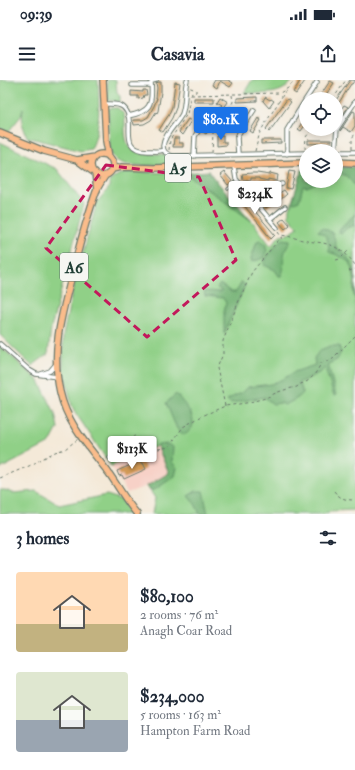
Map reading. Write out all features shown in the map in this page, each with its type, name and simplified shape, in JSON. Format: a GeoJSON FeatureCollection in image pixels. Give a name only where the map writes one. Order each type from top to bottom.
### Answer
{"type":"FeatureCollection","features":[{"type":"Feature","properties":{"kind":"highway"},"geometry":{"type":"LineString","coordinates":[[0,133],[44,151],[77,160],[99,176],[109,174],[112,170],[106,141],[103,80]]}},
{"type":"Feature","properties":{"kind":"highway"},"geometry":{"type":"LineString","coordinates":[[93,172],[91,164],[106,141]]}},
{"type":"Feature","properties":{"kind":"highway"},"geometry":{"type":"LineString","coordinates":[[77,160],[97,156],[110,159]]}},
{"type":"Feature","properties":{"kind":"highway","name":"A5"},"geometry":{"type":"LineString","coordinates":[[110,159],[122,167]]}},
{"type":"Feature","properties":{"kind":"highway"},"geometry":{"type":"LineString","coordinates":[[343,162],[355,163]]}},
{"type":"Feature","properties":{"kind":"highway","name":"A5"},"geometry":{"type":"LineString","coordinates":[[112,170],[122,167],[234,167],[299,163]]}},
{"type":"Feature","properties":{"kind":"highway","name":"A6"},"geometry":{"type":"LineString","coordinates":[[93,172],[97,190]]}},
{"type":"Feature","properties":{"kind":"highway","name":"A6"},"geometry":{"type":"LineString","coordinates":[[105,176],[97,190],[77,254],[62,314],[57,346],[57,376],[60,393],[66,411],[80,437],[137,514]]}},
{"type":"Feature","properties":{"kind":"street"},"geometry":{"type":"LineString","coordinates":[[128,116],[140,114],[147,108],[151,94],[151,82],[156,80]]}},
{"type":"Feature","properties":{"kind":"street"},"geometry":{"type":"LineString","coordinates":[[164,150],[165,141],[177,123],[183,109],[187,80]]}},
{"type":"Feature","properties":{"kind":"street"},"geometry":{"type":"LineString","coordinates":[[311,92],[317,82]]}},
{"type":"Feature","properties":{"kind":"street"},"geometry":{"type":"LineString","coordinates":[[132,85],[151,85]]}},
{"type":"Feature","properties":{"kind":"street"},"geometry":{"type":"LineString","coordinates":[[336,144],[337,129],[355,102]]}},
{"type":"Feature","properties":{"kind":"street"},"geometry":{"type":"LineString","coordinates":[[105,104],[119,105],[125,109],[128,116],[130,142],[135,148],[143,151],[164,150],[169,155],[173,156],[299,153]]}},
{"type":"Feature","properties":{"kind":"street"},"geometry":{"type":"LineString","coordinates":[[238,154],[237,138],[254,110]]}},
{"type":"Feature","properties":{"kind":"street"},"geometry":{"type":"LineString","coordinates":[[287,154],[287,130],[299,110]]}},
{"type":"Feature","properties":{"kind":"street"},"geometry":{"type":"LineString","coordinates":[[194,156],[195,136],[208,114]]}},
{"type":"Feature","properties":{"kind":"street"},"geometry":{"type":"LineString","coordinates":[[343,151],[353,152]]}},
{"type":"Feature","properties":{"kind":"street"},"geometry":{"type":"LineString","coordinates":[[234,167],[236,182],[246,191],[276,228]]}},
{"type":"Feature","properties":{"kind":"street"},"geometry":{"type":"LineString","coordinates":[[246,191],[253,187],[271,187],[282,184]]}},
{"type":"Feature","properties":{"kind":"street"},"geometry":{"type":"LineString","coordinates":[[271,187],[272,192]]}},
{"type":"Feature","properties":{"kind":"street"},"geometry":{"type":"LineString","coordinates":[[270,219],[285,207]]}},
{"type":"Feature","properties":{"kind":"street"},"geometry":{"type":"LineString","coordinates":[[0,344],[29,370],[40,375],[57,376]]}},
{"type":"Feature","properties":{"kind":"street"},"geometry":{"type":"LineString","coordinates":[[40,375],[50,371],[57,363]]}},
{"type":"Feature","properties":{"kind":"lane"},"geometry":{"type":"LineString","coordinates":[[228,189],[236,182]]}},
{"type":"Feature","properties":{"kind":"lane"},"geometry":{"type":"LineString","coordinates":[[109,458],[127,448],[134,459]]}},
{"type":"Feature","properties":{"kind":"path"},"geometry":{"type":"LineString","coordinates":[[254,154],[258,144],[260,132],[286,90],[295,80]]}},
{"type":"Feature","properties":{"kind":"path"},"geometry":{"type":"LineString","coordinates":[[338,92],[346,80]]}},
{"type":"Feature","properties":{"kind":"path"},"geometry":{"type":"LineString","coordinates":[[189,87],[196,91],[190,95]]}},
{"type":"Feature","properties":{"kind":"path"},"geometry":{"type":"LineString","coordinates":[[190,95],[280,93],[286,90]]}},
{"type":"Feature","properties":{"kind":"path"},"geometry":{"type":"LineString","coordinates":[[169,155],[169,143],[187,114],[190,95]]}},
{"type":"Feature","properties":{"kind":"path"},"geometry":{"type":"LineString","coordinates":[[212,155],[213,133],[232,102],[232,95]]}},
{"type":"Feature","properties":{"kind":"path"},"geometry":{"type":"LineString","coordinates":[[353,152],[352,138],[355,134]]}},
{"type":"Feature","properties":{"kind":"path"},"geometry":{"type":"LineString","coordinates":[[258,205],[264,199],[276,192],[278,188],[276,186]]}},
{"type":"Feature","properties":{"kind":"path"},"geometry":{"type":"LineString","coordinates":[[276,228],[280,235],[293,236],[305,241],[322,242],[338,248],[346,254],[355,265]]}},
{"type":"Feature","properties":{"kind":"path"},"geometry":{"type":"LineString","coordinates":[[225,406],[217,368],[223,354],[223,342],[252,272],[276,243],[285,236]]}},
{"type":"Feature","properties":{"kind":"path"},"geometry":{"type":"LineString","coordinates":[[336,260],[340,259],[349,250]]}},
{"type":"Feature","properties":{"kind":"path"},"geometry":{"type":"LineString","coordinates":[[349,271],[355,269]]}},
{"type":"Feature","properties":{"kind":"path"},"geometry":{"type":"LineString","coordinates":[[158,449],[169,447],[183,427],[219,408],[266,398],[286,389],[297,387],[299,384],[306,382],[317,372],[321,363],[329,362],[355,336]]}},
{"type":"Feature","properties":{"kind":"path"},"geometry":{"type":"LineString","coordinates":[[127,448],[126,443],[133,441],[136,433]]}},
{"type":"Feature","properties":{"kind":"path"},"geometry":{"type":"LineString","coordinates":[[0,478],[29,466],[65,448],[80,437]]}},
{"type":"Feature","properties":{"kind":"path"},"geometry":{"type":"LineString","coordinates":[[334,491],[345,500],[355,500]]}},
{"type":"Feature","properties":{"kind":"highlighted area"},"geometry":{"type":"Polygon","coordinates":[[[106,165],[199,177],[236,260],[147,337],[46,248],[106,165]]]}},
{"type":"Feature","properties":{"kind":"shaded area"},"geometry":{"type":"Polygon","coordinates":[[[157,445],[169,473],[147,486],[127,493],[111,466],[157,445]]]}},
{"type":"Feature","properties":{"kind":"green space"},"geometry":{"type":"Polygon","coordinates":[[[0,80],[98,80],[98,124],[91,149],[81,151],[27,137],[22,123],[23,108],[21,116],[8,132],[0,128],[0,80]]]}},
{"type":"Feature","properties":{"kind":"green space"},"geometry":{"type":"Polygon","coordinates":[[[107,80],[116,80],[117,93],[120,96],[120,102],[108,100],[107,80]]]}},
{"type":"Feature","properties":{"kind":"green space"},"geometry":{"type":"Polygon","coordinates":[[[252,80],[293,80],[277,92],[244,93],[252,80]]]}},
{"type":"Feature","properties":{"kind":"green space"},"geometry":{"type":"Polygon","coordinates":[[[118,108],[124,114],[126,139],[133,150],[143,153],[167,155],[175,158],[176,164],[134,165],[119,162],[114,158],[110,150],[108,109],[118,108]]]}},
{"type":"Feature","properties":{"kind":"green space"},"geometry":{"type":"Polygon","coordinates":[[[0,142],[57,169],[84,204],[51,328],[48,354],[32,366],[0,335],[0,142]]]}},
{"type":"Feature","properties":{"kind":"green space"},"geometry":{"type":"Polygon","coordinates":[[[343,167],[355,167],[355,186],[349,179],[343,174],[343,167]]]}},
{"type":"Feature","properties":{"kind":"green space"},"geometry":{"type":"Polygon","coordinates":[[[209,171],[213,177],[252,221],[185,173],[209,171]]]}},
{"type":"Feature","properties":{"kind":"green space"},"geometry":{"type":"Polygon","coordinates":[[[129,172],[185,173],[252,221],[271,246],[280,235],[288,234],[298,227],[288,215],[299,180],[299,188],[343,188],[343,174],[355,173],[355,510],[332,511],[322,514],[152,514],[155,498],[147,486],[169,473],[157,446],[111,466],[72,406],[63,368],[63,335],[72,293],[97,202],[108,189],[111,180],[118,175],[129,172]]]}},
{"type":"Feature","properties":{"kind":"green space"},"geometry":{"type":"Polygon","coordinates":[[[299,180],[299,188],[302,188],[299,201],[294,203],[292,202],[299,180]]]}},
{"type":"Feature","properties":{"kind":"green space"},"geometry":{"type":"Polygon","coordinates":[[[355,214],[355,225],[347,228],[342,233],[339,232],[340,228],[355,214]]]}},
{"type":"Feature","properties":{"kind":"green space"},"geometry":{"type":"Polygon","coordinates":[[[322,228],[332,233],[337,249],[347,257],[352,267],[343,258],[329,252],[326,237],[318,231],[322,228]]]}},
{"type":"Feature","properties":{"kind":"green space"},"geometry":{"type":"Polygon","coordinates":[[[283,239],[290,240],[290,243],[285,252],[283,272],[281,276],[279,276],[275,270],[264,265],[274,247],[283,239]]]}},
{"type":"Feature","properties":{"kind":"green space"},"geometry":{"type":"Polygon","coordinates":[[[260,240],[265,244],[267,250],[263,258],[252,262],[251,259],[257,241],[260,240]]]}},
{"type":"Feature","properties":{"kind":"green space"},"geometry":{"type":"Polygon","coordinates":[[[242,282],[245,285],[224,334],[224,311],[226,303],[223,298],[205,296],[204,291],[221,292],[221,290],[217,288],[220,284],[231,292],[236,292],[242,282]]]}},
{"type":"Feature","properties":{"kind":"green space"},"geometry":{"type":"Polygon","coordinates":[[[0,346],[39,381],[55,413],[58,428],[50,443],[0,469],[0,346]]]}},
{"type":"Feature","properties":{"kind":"green space"},"geometry":{"type":"Polygon","coordinates":[[[330,346],[339,346],[341,352],[337,360],[328,364],[336,395],[334,396],[325,368],[321,372],[298,383],[303,393],[285,405],[281,403],[273,404],[264,397],[231,403],[227,400],[241,393],[248,387],[271,384],[294,372],[315,365],[314,358],[320,350],[330,346]]]}},
{"type":"Feature","properties":{"kind":"green space"},"geometry":{"type":"Polygon","coordinates":[[[176,394],[188,409],[193,420],[193,426],[190,431],[184,435],[177,429],[166,403],[176,394]]]}},
{"type":"Feature","properties":{"kind":"green space"},"geometry":{"type":"Polygon","coordinates":[[[167,444],[173,447],[172,462],[177,468],[175,476],[156,489],[150,491],[147,486],[169,473],[157,445],[167,444]]]}},
{"type":"Feature","properties":{"kind":"green space"},"geometry":{"type":"Polygon","coordinates":[[[0,490],[13,493],[36,491],[59,505],[107,495],[122,500],[130,514],[0,514],[0,490]]]}},
{"type":"Feature","properties":{"kind":"green space"},"geometry":{"type":"Polygon","coordinates":[[[196,491],[203,491],[208,514],[200,514],[195,504],[188,496],[196,491]]]}},
{"type":"Feature","properties":{"kind":"building"},"geometry":{"type":"Polygon","coordinates":[[[215,80],[228,80],[233,83],[230,87],[220,81],[217,88],[212,85],[215,80]]]}},
{"type":"Feature","properties":{"kind":"building"},"geometry":{"type":"Polygon","coordinates":[[[301,80],[305,81],[296,94],[293,92],[301,80]]]}},
{"type":"Feature","properties":{"kind":"building"},"geometry":{"type":"Polygon","coordinates":[[[350,80],[355,80],[343,96],[343,92],[342,92],[350,80]]]}},
{"type":"Feature","properties":{"kind":"building"},"geometry":{"type":"Polygon","coordinates":[[[330,81],[334,83],[328,92],[323,92],[330,81]]]}},
{"type":"Feature","properties":{"kind":"building"},"geometry":{"type":"Polygon","coordinates":[[[161,82],[161,92],[157,113],[156,112],[151,120],[144,124],[134,125],[133,120],[143,120],[148,117],[157,98],[156,83],[161,82]]]}},
{"type":"Feature","properties":{"kind":"building"},"geometry":{"type":"Polygon","coordinates":[[[175,82],[180,83],[176,108],[172,118],[163,132],[159,130],[172,107],[175,82]]]}},
{"type":"Feature","properties":{"kind":"building"},"geometry":{"type":"Polygon","coordinates":[[[143,90],[146,90],[147,95],[144,95],[143,98],[138,99],[138,96],[131,96],[131,91],[143,92],[143,90]]]}},
{"type":"Feature","properties":{"kind":"building"},"geometry":{"type":"Polygon","coordinates":[[[220,97],[228,102],[223,109],[220,107],[222,105],[217,102],[220,97]]]}},
{"type":"Feature","properties":{"kind":"building"},"geometry":{"type":"Polygon","coordinates":[[[257,97],[257,101],[237,102],[237,98],[257,97]]]}},
{"type":"Feature","properties":{"kind":"building"},"geometry":{"type":"Polygon","coordinates":[[[265,97],[274,101],[269,108],[263,101],[265,97]]]}},
{"type":"Feature","properties":{"kind":"building"},"geometry":{"type":"Polygon","coordinates":[[[194,98],[214,98],[214,102],[194,102],[194,98]]]}},
{"type":"Feature","properties":{"kind":"building"},"geometry":{"type":"Polygon","coordinates":[[[287,99],[291,102],[269,132],[266,129],[287,99]]]}},
{"type":"Feature","properties":{"kind":"building"},"geometry":{"type":"Polygon","coordinates":[[[344,105],[348,107],[343,114],[344,105]]]}},
{"type":"Feature","properties":{"kind":"building"},"geometry":{"type":"Polygon","coordinates":[[[353,111],[355,112],[355,126],[351,132],[343,126],[353,111]]]}},
{"type":"Feature","properties":{"kind":"building"},"geometry":{"type":"Polygon","coordinates":[[[217,112],[220,114],[206,134],[203,132],[217,112]]]}},
{"type":"Feature","properties":{"kind":"building"},"geometry":{"type":"Polygon","coordinates":[[[258,118],[261,120],[253,133],[250,131],[258,118]]]}},
{"type":"Feature","properties":{"kind":"building"},"geometry":{"type":"Polygon","coordinates":[[[188,119],[191,121],[182,135],[179,132],[188,119]]]}},
{"type":"Feature","properties":{"kind":"building"},"geometry":{"type":"Polygon","coordinates":[[[217,136],[223,136],[223,142],[226,142],[226,145],[217,146],[217,136]]]}},
{"type":"Feature","properties":{"kind":"building"},"geometry":{"type":"Polygon","coordinates":[[[174,138],[179,138],[179,143],[183,143],[183,147],[173,147],[174,138]]]}},
{"type":"Feature","properties":{"kind":"building"},"geometry":{"type":"Polygon","coordinates":[[[261,140],[281,140],[281,143],[261,144],[261,140]]]}},
{"type":"Feature","properties":{"kind":"building"},"geometry":{"type":"Polygon","coordinates":[[[308,140],[331,140],[331,143],[308,144],[308,140]]]}},
{"type":"Feature","properties":{"kind":"building"},"geometry":{"type":"Polygon","coordinates":[[[289,171],[295,172],[291,189],[286,188],[289,171]]]}},
{"type":"Feature","properties":{"kind":"building"},"geometry":{"type":"Polygon","coordinates":[[[224,172],[232,181],[228,185],[220,175],[224,172]]]}},
{"type":"Feature","properties":{"kind":"building"},"geometry":{"type":"Polygon","coordinates":[[[252,173],[270,175],[270,173],[278,175],[277,181],[268,179],[268,181],[259,178],[243,180],[242,174],[252,173]]]}},
{"type":"Feature","properties":{"kind":"building"},"geometry":{"type":"Polygon","coordinates":[[[237,190],[275,235],[271,239],[234,193],[237,190]]]}},
{"type":"Feature","properties":{"kind":"building"},"geometry":{"type":"Polygon","coordinates":[[[284,190],[287,194],[280,200],[279,198],[266,208],[262,204],[274,194],[275,196],[284,190]]]}},
{"type":"Feature","properties":{"kind":"building"},"geometry":{"type":"Polygon","coordinates":[[[284,218],[290,225],[285,229],[279,222],[284,218]]]}},
{"type":"Feature","properties":{"kind":"building"},"geometry":{"type":"Polygon","coordinates":[[[140,461],[146,469],[124,479],[122,475],[119,476],[117,471],[140,461]]]}}]}
